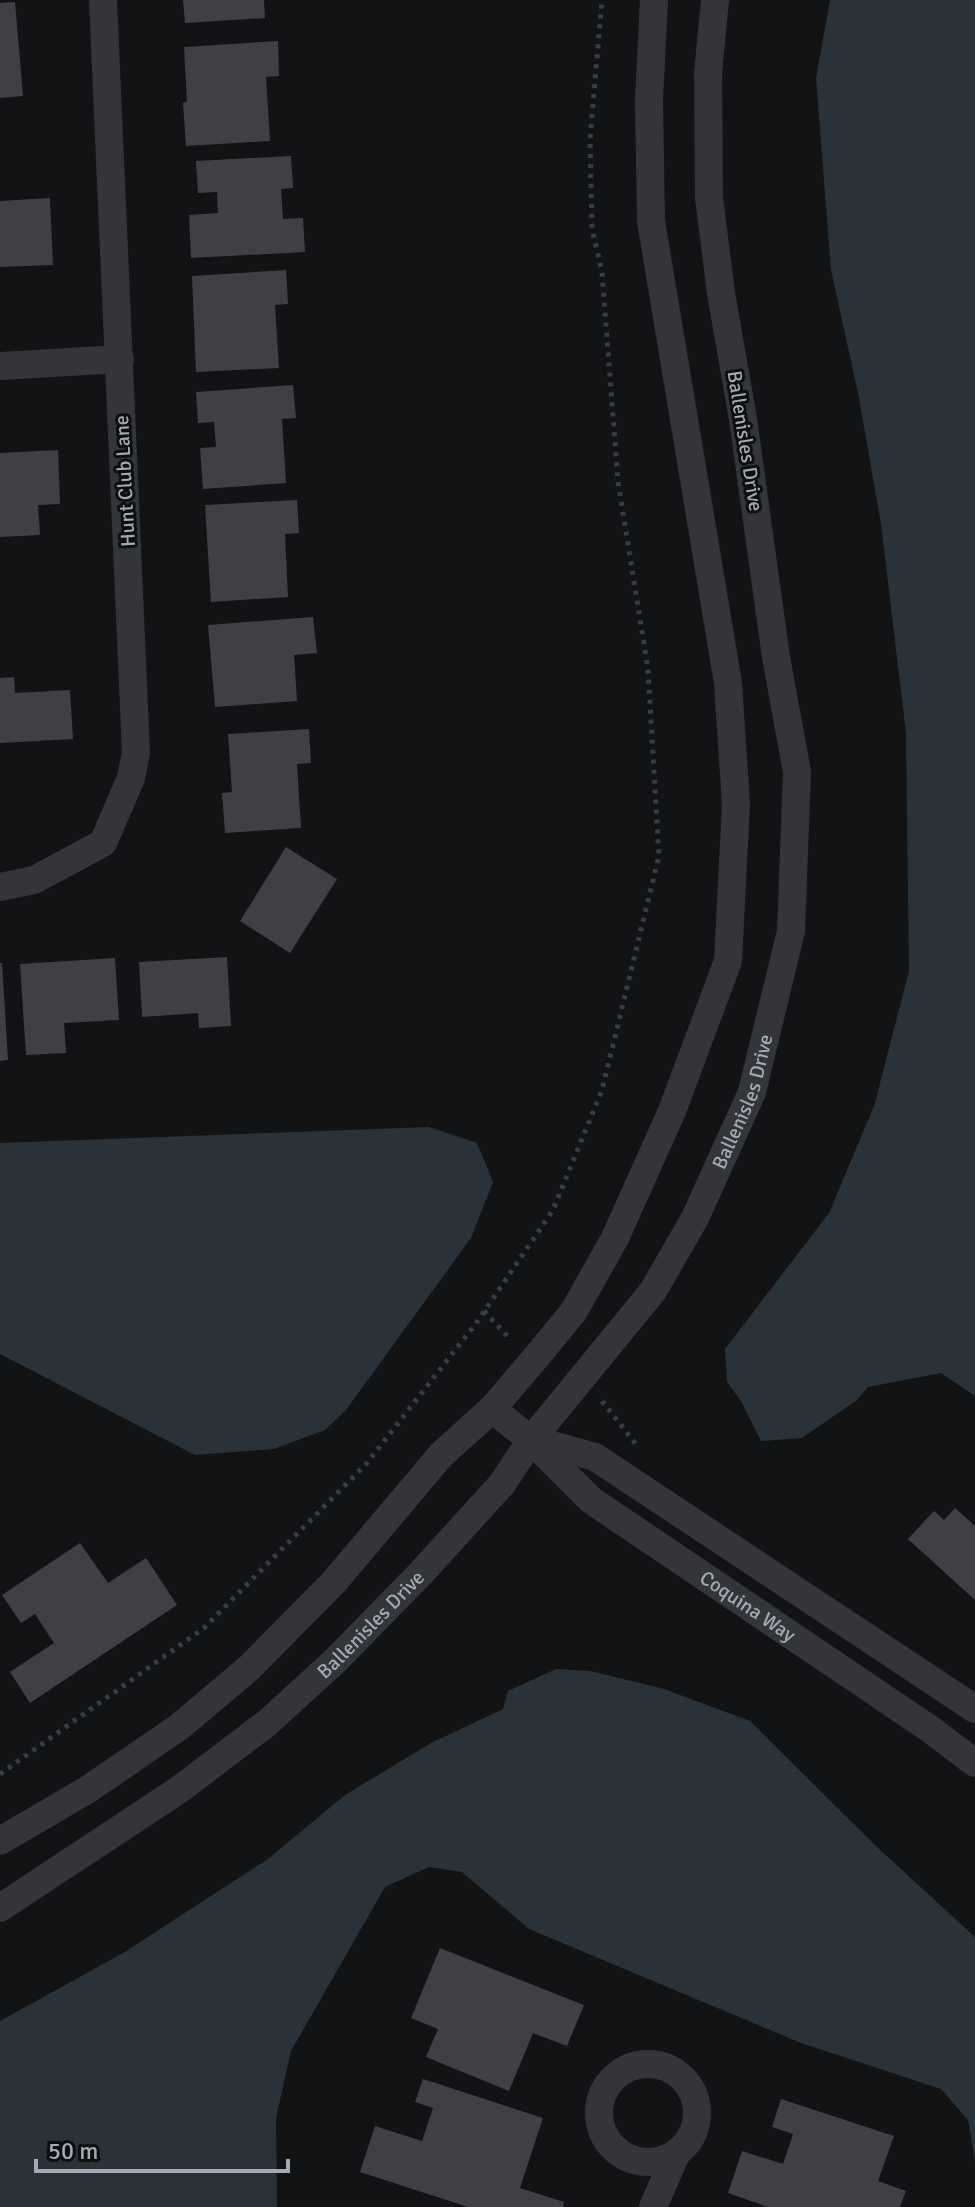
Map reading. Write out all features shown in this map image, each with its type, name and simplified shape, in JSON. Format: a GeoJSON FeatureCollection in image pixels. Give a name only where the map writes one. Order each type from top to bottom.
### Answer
{"type":"FeatureCollection","features":[{"type":"Feature","properties":{"kind":"street","name":"Hunt Club Lane"},"geometry":{"type":"LineString","coordinates":[[0,887],[34,880],[103,843],[131,778],[137,728],[103,0]]}},
{"type":"Feature","properties":{"kind":"street"},"geometry":{"type":"LineString","coordinates":[[0,1841],[87,1790],[179,1727],[249,1668],[334,1582],[441,1455],[492,1409],[574,1311],[615,1238],[672,1111],[728,961],[736,804],[728,683],[651,221],[649,100],[654,0]]}},
{"type":"Feature","properties":{"kind":"street","name":"Ballenisles Drive"},"geometry":{"type":"LineString","coordinates":[[0,1908],[180,1789],[267,1723],[335,1661],[421,1573],[502,1484],[531,1440],[653,1291],[695,1218],[752,1092],[791,931],[797,772],[776,657],[709,198],[708,73],[715,0]]}},
{"type":"Feature","properties":{"kind":"street"},"geometry":{"type":"LineString","coordinates":[[0,366],[120,359]]}},
{"type":"Feature","properties":{"kind":"street","name":"Coquina Way"},"geometry":{"type":"LineString","coordinates":[[492,1409],[531,1440],[591,1500],[930,1729],[975,1763]]}},
{"type":"Feature","properties":{"kind":"street","name":"Coquina Way"},"geometry":{"type":"LineString","coordinates":[[531,1440],[595,1457],[975,1709]]}},
{"type":"Feature","properties":{"kind":"street"},"geometry":{"type":"LineString","coordinates":[[653,2207],[677,2152]]}},
{"type":"Feature","properties":{"kind":"path"},"geometry":{"type":"LineString","coordinates":[[0,1774],[204,1628],[367,1463],[484,1311],[553,1210],[602,1090],[659,856],[648,669],[618,482],[602,272],[592,229],[590,139],[602,0]]}},
{"type":"Feature","properties":{"kind":"path"},"geometry":{"type":"LineString","coordinates":[[484,1311],[510,1339]]}},
{"type":"Feature","properties":{"kind":"shaded area"},"geometry":{"type":"Polygon","coordinates":[[[830,0],[975,0],[975,1396],[941,1373],[868,1387],[857,1400],[802,1438],[761,1441],[741,1401],[727,1382],[725,1349],[829,1213],[874,1106],[909,971],[906,733],[881,524],[859,398],[831,270],[816,78],[830,0]]]}},
{"type":"Feature","properties":{"kind":"shaded area"},"geometry":{"type":"Polygon","coordinates":[[[429,1127],[477,1143],[493,1182],[471,1238],[346,1410],[325,1430],[274,1449],[195,1455],[0,1354],[0,1143],[429,1127]]]}},
{"type":"Feature","properties":{"kind":"shaded area"},"geometry":{"type":"Polygon","coordinates":[[[556,1669],[590,1671],[664,1689],[750,1721],[877,1847],[975,1937],[975,2161],[968,2120],[941,2089],[801,2043],[529,1929],[462,1872],[429,1867],[385,1887],[291,2051],[276,2118],[277,2207],[0,2207],[0,2021],[123,1953],[268,1859],[345,1795],[431,1743],[503,1709],[508,1691],[556,1669]]]}},
{"type":"Feature","properties":{"kind":"building"},"geometry":{"type":"Polygon","coordinates":[[[183,0],[264,0],[265,18],[185,23],[183,0]]]}},
{"type":"Feature","properties":{"kind":"building"},"geometry":{"type":"Polygon","coordinates":[[[15,2],[23,96],[0,98],[0,3],[15,2]]]}},
{"type":"Feature","properties":{"kind":"building"},"geometry":{"type":"Polygon","coordinates":[[[278,41],[279,76],[266,77],[270,141],[186,146],[184,47],[278,41]]]}},
{"type":"Feature","properties":{"kind":"building"},"geometry":{"type":"Polygon","coordinates":[[[291,156],[293,188],[281,189],[283,219],[303,218],[305,252],[191,258],[189,215],[218,213],[217,192],[198,193],[196,161],[291,156]]]}},
{"type":"Feature","properties":{"kind":"building"},"geometry":{"type":"Polygon","coordinates":[[[50,198],[53,265],[0,267],[0,201],[50,198]]]}},
{"type":"Feature","properties":{"kind":"building"},"geometry":{"type":"Polygon","coordinates":[[[286,270],[288,304],[275,305],[279,368],[196,372],[192,276],[286,270]]]}},
{"type":"Feature","properties":{"kind":"building"},"geometry":{"type":"Polygon","coordinates":[[[293,385],[296,418],[282,419],[286,483],[203,489],[200,448],[216,447],[214,422],[198,423],[196,392],[293,385]]]}},
{"type":"Feature","properties":{"kind":"building"},"geometry":{"type":"Polygon","coordinates":[[[58,450],[60,504],[38,505],[40,535],[0,537],[0,453],[58,450]]]}},
{"type":"Feature","properties":{"kind":"building"},"geometry":{"type":"Polygon","coordinates":[[[297,500],[299,533],[285,534],[288,597],[211,602],[205,505],[297,500]]]}},
{"type":"Feature","properties":{"kind":"building"},"geometry":{"type":"Polygon","coordinates":[[[313,617],[317,653],[294,655],[297,701],[215,707],[208,625],[313,617]]]}},
{"type":"Feature","properties":{"kind":"building"},"geometry":{"type":"Polygon","coordinates":[[[14,677],[15,693],[70,690],[73,739],[0,743],[0,678],[14,677]]]}},
{"type":"Feature","properties":{"kind":"building"},"geometry":{"type":"Polygon","coordinates":[[[309,729],[311,763],[297,764],[301,828],[225,833],[222,793],[232,792],[228,734],[309,729]]]}},
{"type":"Feature","properties":{"kind":"building"},"geometry":{"type":"Polygon","coordinates":[[[286,847],[337,879],[290,953],[240,921],[286,847]]]}},
{"type":"Feature","properties":{"kind":"building"},"geometry":{"type":"Polygon","coordinates":[[[227,957],[231,1026],[199,1028],[198,1013],[142,1017],[139,962],[227,957]]]}},
{"type":"Feature","properties":{"kind":"building"},"geometry":{"type":"Polygon","coordinates":[[[115,958],[119,1020],[64,1023],[66,1053],[26,1055],[20,964],[115,958]]]}},
{"type":"Feature","properties":{"kind":"building"},"geometry":{"type":"Polygon","coordinates":[[[0,963],[8,1060],[0,1061],[0,963]]]}},
{"type":"Feature","properties":{"kind":"building"},"geometry":{"type":"Polygon","coordinates":[[[955,1508],[975,1526],[975,1600],[908,1539],[934,1511],[944,1520],[955,1508]]]}},
{"type":"Feature","properties":{"kind":"building"},"geometry":{"type":"Polygon","coordinates":[[[80,1543],[108,1583],[146,1558],[177,1605],[30,1703],[10,1672],[54,1643],[35,1614],[21,1623],[2,1595],[80,1543]]]}},
{"type":"Feature","properties":{"kind":"building"},"geometry":{"type":"Polygon","coordinates":[[[440,1948],[584,2005],[567,2046],[533,2033],[509,2091],[426,2057],[438,2029],[411,2018],[440,1948]]]}},
{"type":"Feature","properties":{"kind":"building"},"geometry":{"type":"Polygon","coordinates":[[[423,2079],[543,2118],[520,2188],[564,2202],[563,2207],[468,2207],[360,2172],[375,2126],[422,2141],[433,2108],[415,2102],[423,2079]]]}},
{"type":"Feature","properties":{"kind":"building"},"geometry":{"type":"Polygon","coordinates":[[[781,2099],[894,2136],[878,2181],[906,2191],[900,2207],[768,2207],[728,2193],[742,2151],[783,2164],[793,2134],[772,2127],[781,2099]]]}}]}
